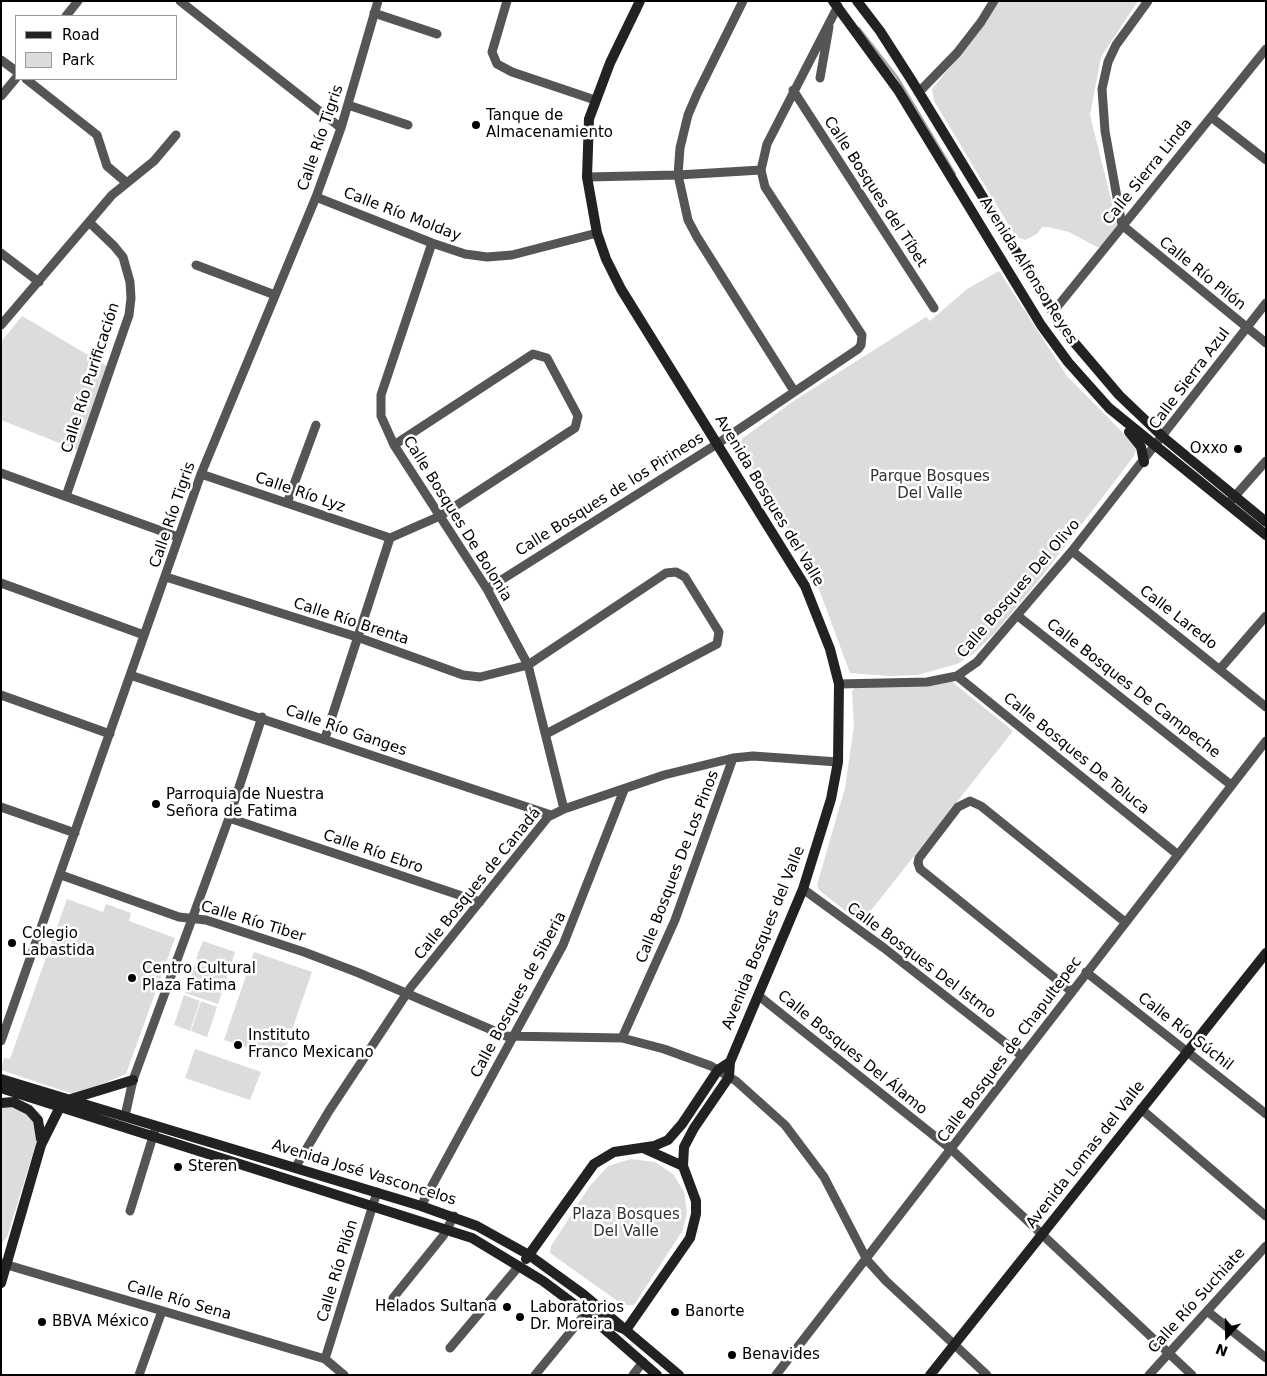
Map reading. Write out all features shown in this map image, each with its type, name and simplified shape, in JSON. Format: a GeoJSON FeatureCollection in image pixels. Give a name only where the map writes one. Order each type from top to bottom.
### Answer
{"type":"FeatureCollection","features":[{"type":"Feature","properties":{"kind":"main road","name":"Avenida Bosques del Valle"},"geometry":{"type":"LineString","coordinates":[[640,1],[610,63],[595,100],[587,139],[587,177],[597,233],[621,289],[805,586],[830,649],[839,684],[838,762],[831,798],[803,889],[730,1062],[729,1077],[689,1137],[683,1153],[683,1166]]}},
{"type":"Feature","properties":{"kind":"main road","name":"Avenida Alfonso Reyes"},"geometry":{"type":"LineString","coordinates":[[857,1],[880,31],[919,92],[1053,312],[1098,372],[1266,535]]}},
{"type":"Feature","properties":{"kind":"main road","name":"Avenida Alfonso Reyes"},"geometry":{"type":"LineString","coordinates":[[835,4],[898,90],[1041,325],[1068,362],[1109,408],[1155,447],[1266,522]]}},
{"type":"Feature","properties":{"kind":"main road"},"geometry":{"type":"LineString","coordinates":[[1109,408],[1141,447],[1144,462]]}},
{"type":"Feature","properties":{"kind":"main road","name":"Avenida Lomas del Valle"},"geometry":{"type":"LineString","coordinates":[[930,1375],[1266,953]]}},
{"type":"Feature","properties":{"kind":"main road"},"geometry":{"type":"LineString","coordinates":[[519,1266],[529,1255],[594,1164],[614,1152],[661,1144],[674,1134],[718,1070],[730,1062]]}},
{"type":"Feature","properties":{"kind":"main road","name":"Avenida José Vasconcelos"},"geometry":{"type":"LineString","coordinates":[[1,1079],[454,1216],[497,1236],[529,1255],[584,1294],[679,1375]]}},
{"type":"Feature","properties":{"kind":"main road"},"geometry":{"type":"LineString","coordinates":[[1,1282],[4,1264],[41,1145],[60,1107],[71,1099],[133,1080]]}},
{"type":"Feature","properties":{"kind":"main road","name":"Avenida José Vasconcelos"},"geometry":{"type":"LineString","coordinates":[[1,1088],[447,1229],[489,1246],[586,1313],[657,1375]]}},
{"type":"Feature","properties":{"kind":"main road"},"geometry":{"type":"LineString","coordinates":[[1,1103],[19,1104],[34,1114],[40,1127],[41,1145]]}},
{"type":"Feature","properties":{"kind":"main road"},"geometry":{"type":"LineString","coordinates":[[586,1313],[626,1330],[686,1246],[693,1230],[696,1201],[683,1166],[643,1148]]}},
{"type":"Feature","properties":{"kind":"street"},"geometry":{"type":"LineString","coordinates":[[67,15],[78,1]]}},
{"type":"Feature","properties":{"kind":"street"},"geometry":{"type":"LineString","coordinates":[[180,1],[340,128]]}},
{"type":"Feature","properties":{"kind":"street","name":"Calle Río Tigris"},"geometry":{"type":"LineString","coordinates":[[1,1041],[76,833],[201,474],[316,197],[348,105],[378,1]]}},
{"type":"Feature","properties":{"kind":"street"},"geometry":{"type":"LineString","coordinates":[[507,1],[492,52],[493,58],[504,68],[595,100]]}},
{"type":"Feature","properties":{"kind":"street"},"geometry":{"type":"LineString","coordinates":[[743,1],[691,108],[680,148],[678,175],[688,220],[697,237],[794,391]]}},
{"type":"Feature","properties":{"kind":"street"},"geometry":{"type":"LineString","coordinates":[[919,92],[982,22],[994,1]]}},
{"type":"Feature","properties":{"kind":"street"},"geometry":{"type":"LineString","coordinates":[[1122,225],[1105,131],[1102,89],[1108,62],[1116,45],[1148,1]]}},
{"type":"Feature","properties":{"kind":"street"},"geometry":{"type":"LineString","coordinates":[[820,78],[835,4]]}},
{"type":"Feature","properties":{"kind":"street"},"geometry":{"type":"LineString","coordinates":[[374,13],[437,34]]}},
{"type":"Feature","properties":{"kind":"street"},"geometry":{"type":"LineString","coordinates":[[587,177],[678,175],[761,170],[767,144],[831,19]]}},
{"type":"Feature","properties":{"kind":"street","name":"Calle Sierra Linda"},"geometry":{"type":"LineString","coordinates":[[1053,312],[1266,49]]}},
{"type":"Feature","properties":{"kind":"street"},"geometry":{"type":"LineString","coordinates":[[1,60],[15,70]]}},
{"type":"Feature","properties":{"kind":"street"},"geometry":{"type":"LineString","coordinates":[[1,96],[15,79]]}},
{"type":"Feature","properties":{"kind":"street"},"geometry":{"type":"LineString","coordinates":[[27,80],[97,134],[107,166],[126,184]]}},
{"type":"Feature","properties":{"kind":"street","name":"Calle Bosques del Tíbet"},"geometry":{"type":"LineString","coordinates":[[793,90],[934,308]]}},
{"type":"Feature","properties":{"kind":"street"},"geometry":{"type":"LineString","coordinates":[[348,105],[408,125]]}},
{"type":"Feature","properties":{"kind":"street"},"geometry":{"type":"LineString","coordinates":[[1211,117],[1266,160]]}},
{"type":"Feature","properties":{"kind":"street"},"geometry":{"type":"LineString","coordinates":[[1,325],[112,194],[154,161],[176,135]]}},
{"type":"Feature","properties":{"kind":"street","name":"Calle Bosques de los Pirineos"},"geometry":{"type":"LineString","coordinates":[[487,589],[717,444],[858,349],[861,345],[862,335],[765,187],[761,170]]}},
{"type":"Feature","properties":{"kind":"street","name":"Calle Río Molday"},"geometry":{"type":"LineString","coordinates":[[316,197],[432,243],[465,254],[487,257],[512,255],[549,247],[597,233]]}},
{"type":"Feature","properties":{"kind":"street","name":"Calle Río Purificación"},"geometry":{"type":"LineString","coordinates":[[66,496],[129,315],[131,298],[130,282],[122,257],[114,246],[89,222]]}},
{"type":"Feature","properties":{"kind":"street","name":"Calle Río Pilón"},"geometry":{"type":"LineString","coordinates":[[1122,225],[1266,343]]}},
{"type":"Feature","properties":{"kind":"street","name":"Calle Bosques De Bolonia"},"geometry":{"type":"LineString","coordinates":[[432,243],[381,395],[381,416],[394,445],[487,589],[528,665],[564,809]]}},
{"type":"Feature","properties":{"kind":"street"},"geometry":{"type":"LineString","coordinates":[[1,253],[39,282]]}},
{"type":"Feature","properties":{"kind":"street"},"geometry":{"type":"LineString","coordinates":[[196,265],[275,295]]}},
{"type":"Feature","properties":{"kind":"street","name":"Calle Sierra Azul"},"geometry":{"type":"LineString","coordinates":[[1155,447],[1266,303]]}},
{"type":"Feature","properties":{"kind":"street"},"geometry":{"type":"LineString","coordinates":[[325,738],[390,538],[440,516],[577,424],[577,412],[547,358],[538,354],[530,356],[394,445]]}},
{"type":"Feature","properties":{"kind":"street"},"geometry":{"type":"LineString","coordinates":[[287,504],[316,425]]}},
{"type":"Feature","properties":{"kind":"street","name":"Calle Bosques Del Olivo"},"geometry":{"type":"LineString","coordinates":[[839,684],[927,682],[957,676],[976,662],[1018,616],[1155,447]]}},
{"type":"Feature","properties":{"kind":"street"},"geometry":{"type":"LineString","coordinates":[[1231,500],[1266,461]]}},
{"type":"Feature","properties":{"kind":"street"},"geometry":{"type":"LineString","coordinates":[[1,473],[178,537]]}},
{"type":"Feature","properties":{"kind":"street","name":"Calle Río Lyz"},"geometry":{"type":"LineString","coordinates":[[201,474],[390,538]]}},
{"type":"Feature","properties":{"kind":"street","name":"Calle Laredo"},"geometry":{"type":"LineString","coordinates":[[1072,551],[1266,706]]}},
{"type":"Feature","properties":{"kind":"street","name":"Calle Río Brenta"},"geometry":{"type":"LineString","coordinates":[[166,577],[358,637],[472,677],[487,676],[528,665],[666,573],[671,572],[685,577],[719,632],[719,640],[713,647],[546,734]]}},
{"type":"Feature","properties":{"kind":"street"},"geometry":{"type":"LineString","coordinates":[[1,582],[144,635]]}},
{"type":"Feature","properties":{"kind":"street","name":"Calle Bosques De Campeche"},"geometry":{"type":"LineString","coordinates":[[1018,616],[1231,785]]}},
{"type":"Feature","properties":{"kind":"street"},"geometry":{"type":"LineString","coordinates":[[1220,669],[1266,616]]}},
{"type":"Feature","properties":{"kind":"street","name":"Calle Río Ganges"},"geometry":{"type":"LineString","coordinates":[[130,675],[325,738],[551,815]]}},
{"type":"Feature","properties":{"kind":"street","name":"Calle Bosques De Toluca"},"geometry":{"type":"LineString","coordinates":[[957,676],[1177,854]]}},
{"type":"Feature","properties":{"kind":"street"},"geometry":{"type":"LineString","coordinates":[[1,695],[110,734]]}},
{"type":"Feature","properties":{"kind":"street"},"geometry":{"type":"LineString","coordinates":[[125,1116],[133,1080],[229,818],[262,718]]}},
{"type":"Feature","properties":{"kind":"street","name":"Calle Bosques de Chapultepec"},"geometry":{"type":"LineString","coordinates":[[776,1375],[867,1260],[1071,991],[1266,741]]}},
{"type":"Feature","properties":{"kind":"street","name":"Calle Bosques de Canadá"},"geometry":{"type":"LineString","coordinates":[[295,1168],[329,1111],[406,994],[517,858],[542,822],[551,815],[664,775],[733,758],[753,756],[838,762]]}},
{"type":"Feature","properties":{"kind":"street","name":"Calle Bosques De Los Pinos"},"geometry":{"type":"LineString","coordinates":[[622,1038],[675,920],[733,758]]}},
{"type":"Feature","properties":{"kind":"street","name":"Calle Bosques de Siberia"},"geometry":{"type":"LineString","coordinates":[[421,1206],[572,925],[624,790]]}},
{"type":"Feature","properties":{"kind":"street"},"geometry":{"type":"LineString","coordinates":[[1071,991],[924,872],[918,865],[920,858],[958,806],[967,801],[981,806],[1125,922]]}},
{"type":"Feature","properties":{"kind":"street"},"geometry":{"type":"LineString","coordinates":[[1,807],[76,833]]}},
{"type":"Feature","properties":{"kind":"street","name":"Calle Río Ebro"},"geometry":{"type":"LineString","coordinates":[[229,818],[480,902]]}},
{"type":"Feature","properties":{"kind":"street","name":"Calle Río Tiber"},"geometry":{"type":"LineString","coordinates":[[61,875],[179,916],[304,952],[513,1037]]}},
{"type":"Feature","properties":{"kind":"street","name":"Calle Bosques Del Istmo"},"geometry":{"type":"LineString","coordinates":[[803,889],[884,948],[1022,1056]]}},
{"type":"Feature","properties":{"kind":"street","name":"Calle Río Súchil"},"geometry":{"type":"LineString","coordinates":[[1086,972],[1266,1114]]}},
{"type":"Feature","properties":{"kind":"street","name":"Calle Bosques Del Álamo"},"geometry":{"type":"LineString","coordinates":[[759,996],[952,1150],[1192,1375]]}},
{"type":"Feature","properties":{"kind":"street"},"geometry":{"type":"LineString","coordinates":[[513,1037],[622,1038],[689,1057],[729,1077],[775,1114],[809,1154],[828,1185],[867,1260],[988,1375]]}},
{"type":"Feature","properties":{"kind":"street"},"geometry":{"type":"LineString","coordinates":[[1141,1109],[1266,1216]]}},
{"type":"Feature","properties":{"kind":"street"},"geometry":{"type":"LineString","coordinates":[[130,1211],[156,1125]]}},
{"type":"Feature","properties":{"kind":"street","name":"Calle Río Pilón"},"geometry":{"type":"LineString","coordinates":[[325,1359],[377,1192]]}},
{"type":"Feature","properties":{"kind":"street"},"geometry":{"type":"LineString","coordinates":[[393,1298],[447,1229],[454,1216]]}},
{"type":"Feature","properties":{"kind":"street","name":"Calle Río Suchiate"},"geometry":{"type":"LineString","coordinates":[[1149,1375],[1266,1246]]}},
{"type":"Feature","properties":{"kind":"street","name":"Calle Río Sena"},"geometry":{"type":"LineString","coordinates":[[4,1264],[325,1359],[344,1375]]}},
{"type":"Feature","properties":{"kind":"street"},"geometry":{"type":"LineString","coordinates":[[450,1348],[519,1266]]}},
{"type":"Feature","properties":{"kind":"street"},"geometry":{"type":"LineString","coordinates":[[139,1375],[162,1311]]}},
{"type":"Feature","properties":{"kind":"street"},"geometry":{"type":"LineString","coordinates":[[1207,1311],[1266,1358]]}},
{"type":"Feature","properties":{"kind":"street"},"geometry":{"type":"LineString","coordinates":[[535,1375],[586,1313]]}},
{"type":"Feature","properties":{"kind":"street"},"geometry":{"type":"LineString","coordinates":[[632,1375],[643,1362]]}},
{"type":"Feature","properties":{"kind":"green space"},"geometry":{"type":"Polygon","coordinates":[[[998,1],[1138,1],[1101,57],[1090,115],[1118,227],[1106,247],[1097,247],[1069,232],[1048,227],[1042,227],[1037,234],[1025,240],[1016,237],[934,101],[932,89],[985,24],[998,1]]]}},
{"type":"Feature","properties":{"kind":"green space","name":"Parque Bosques Del Valle"},"geometry":{"type":"Polygon","coordinates":[[[999,271],[1067,376],[1133,443],[1136,450],[1134,456],[1039,580],[995,633],[973,654],[957,664],[917,675],[890,676],[850,673],[813,573],[743,453],[741,442],[743,438],[795,400],[926,317],[930,321],[967,289],[999,271]]]}},
{"type":"Feature","properties":{"kind":"green space"},"geometry":{"type":"Polygon","coordinates":[[[22,316],[107,366],[77,450],[1,420],[1,342],[22,316]]]}},
{"type":"Feature","properties":{"kind":"green space"},"geometry":{"type":"Polygon","coordinates":[[[950,680],[1013,731],[865,918],[857,920],[819,890],[817,885],[845,788],[854,726],[852,692],[855,687],[950,680]]]}},
{"type":"Feature","properties":{"kind":"green space"},"geometry":{"type":"Polygon","coordinates":[[[67,899],[103,912],[106,904],[131,913],[129,921],[175,938],[126,1074],[76,1095],[1,1070],[4,1058],[10,1059],[67,899]]]}},
{"type":"Feature","properties":{"kind":"green space"},"geometry":{"type":"Polygon","coordinates":[[[203,941],[235,952],[229,970],[196,959],[203,941]]]}},
{"type":"Feature","properties":{"kind":"green space"},"geometry":{"type":"Polygon","coordinates":[[[254,952],[312,972],[282,1059],[224,1040],[254,952]]]}},
{"type":"Feature","properties":{"kind":"green space"},"geometry":{"type":"Polygon","coordinates":[[[195,963],[228,974],[218,1004],[185,993],[195,963]]]}},
{"type":"Feature","properties":{"kind":"green space"},"geometry":{"type":"Polygon","coordinates":[[[184,995],[200,1001],[190,1031],[174,1025],[184,995]]]}},
{"type":"Feature","properties":{"kind":"green space"},"geometry":{"type":"Polygon","coordinates":[[[201,1001],[217,1007],[207,1037],[191,1031],[201,1001]]]}},
{"type":"Feature","properties":{"kind":"green space"},"geometry":{"type":"Polygon","coordinates":[[[195,1049],[261,1072],[250,1100],[185,1078],[195,1049]]]}},
{"type":"Feature","properties":{"kind":"green space"},"geometry":{"type":"Polygon","coordinates":[[[1,1107],[17,1107],[35,1120],[37,1140],[7,1237],[1,1245],[1,1107]]]}},
{"type":"Feature","properties":{"kind":"green space","name":"Plaza Bosques Del Valle"},"geometry":{"type":"Polygon","coordinates":[[[631,1159],[655,1162],[673,1174],[684,1192],[687,1212],[683,1230],[634,1305],[623,1305],[550,1253],[551,1246],[589,1187],[608,1166],[631,1159]]]}},
{"type":"Feature","properties":{"kind":"waterway"},"geometry":{"type":"LineString","coordinates":[[859,28],[897,77],[955,174]]}},
{"type":"Feature","properties":{"kind":"place","name":"Tanque de Almacenamiento"},"geometry":{"type":"Point","coordinates":[476,125]}},
{"type":"Feature","properties":{"kind":"place","name":"Oxxo"},"geometry":{"type":"Point","coordinates":[1238,449]}},
{"type":"Feature","properties":{"kind":"place","name":"Parroquia de Nuestra Señora de Fatima"},"geometry":{"type":"Point","coordinates":[156,804]}},
{"type":"Feature","properties":{"kind":"place","name":"Colegio Labastida"},"geometry":{"type":"Point","coordinates":[12,943]}},
{"type":"Feature","properties":{"kind":"place","name":"Centro Cultural Plaza Fatima"},"geometry":{"type":"Point","coordinates":[132,978]}},
{"type":"Feature","properties":{"kind":"place","name":"Instituto Franco Mexicano"},"geometry":{"type":"Point","coordinates":[238,1045]}},
{"type":"Feature","properties":{"kind":"place","name":"Steren"},"geometry":{"type":"Point","coordinates":[178,1167]}},
{"type":"Feature","properties":{"kind":"place","name":"Helados Sultana"},"geometry":{"type":"Point","coordinates":[507,1307]}},
{"type":"Feature","properties":{"kind":"place","name":"Banorte"},"geometry":{"type":"Point","coordinates":[675,1312]}},
{"type":"Feature","properties":{"kind":"place","name":"Laboratorios Dr. Moreira"},"geometry":{"type":"Point","coordinates":[520,1317]}},
{"type":"Feature","properties":{"kind":"place","name":"BBVA México"},"geometry":{"type":"Point","coordinates":[42,1322]}},
{"type":"Feature","properties":{"kind":"place","name":"Benavides"},"geometry":{"type":"Point","coordinates":[732,1355]}}]}
